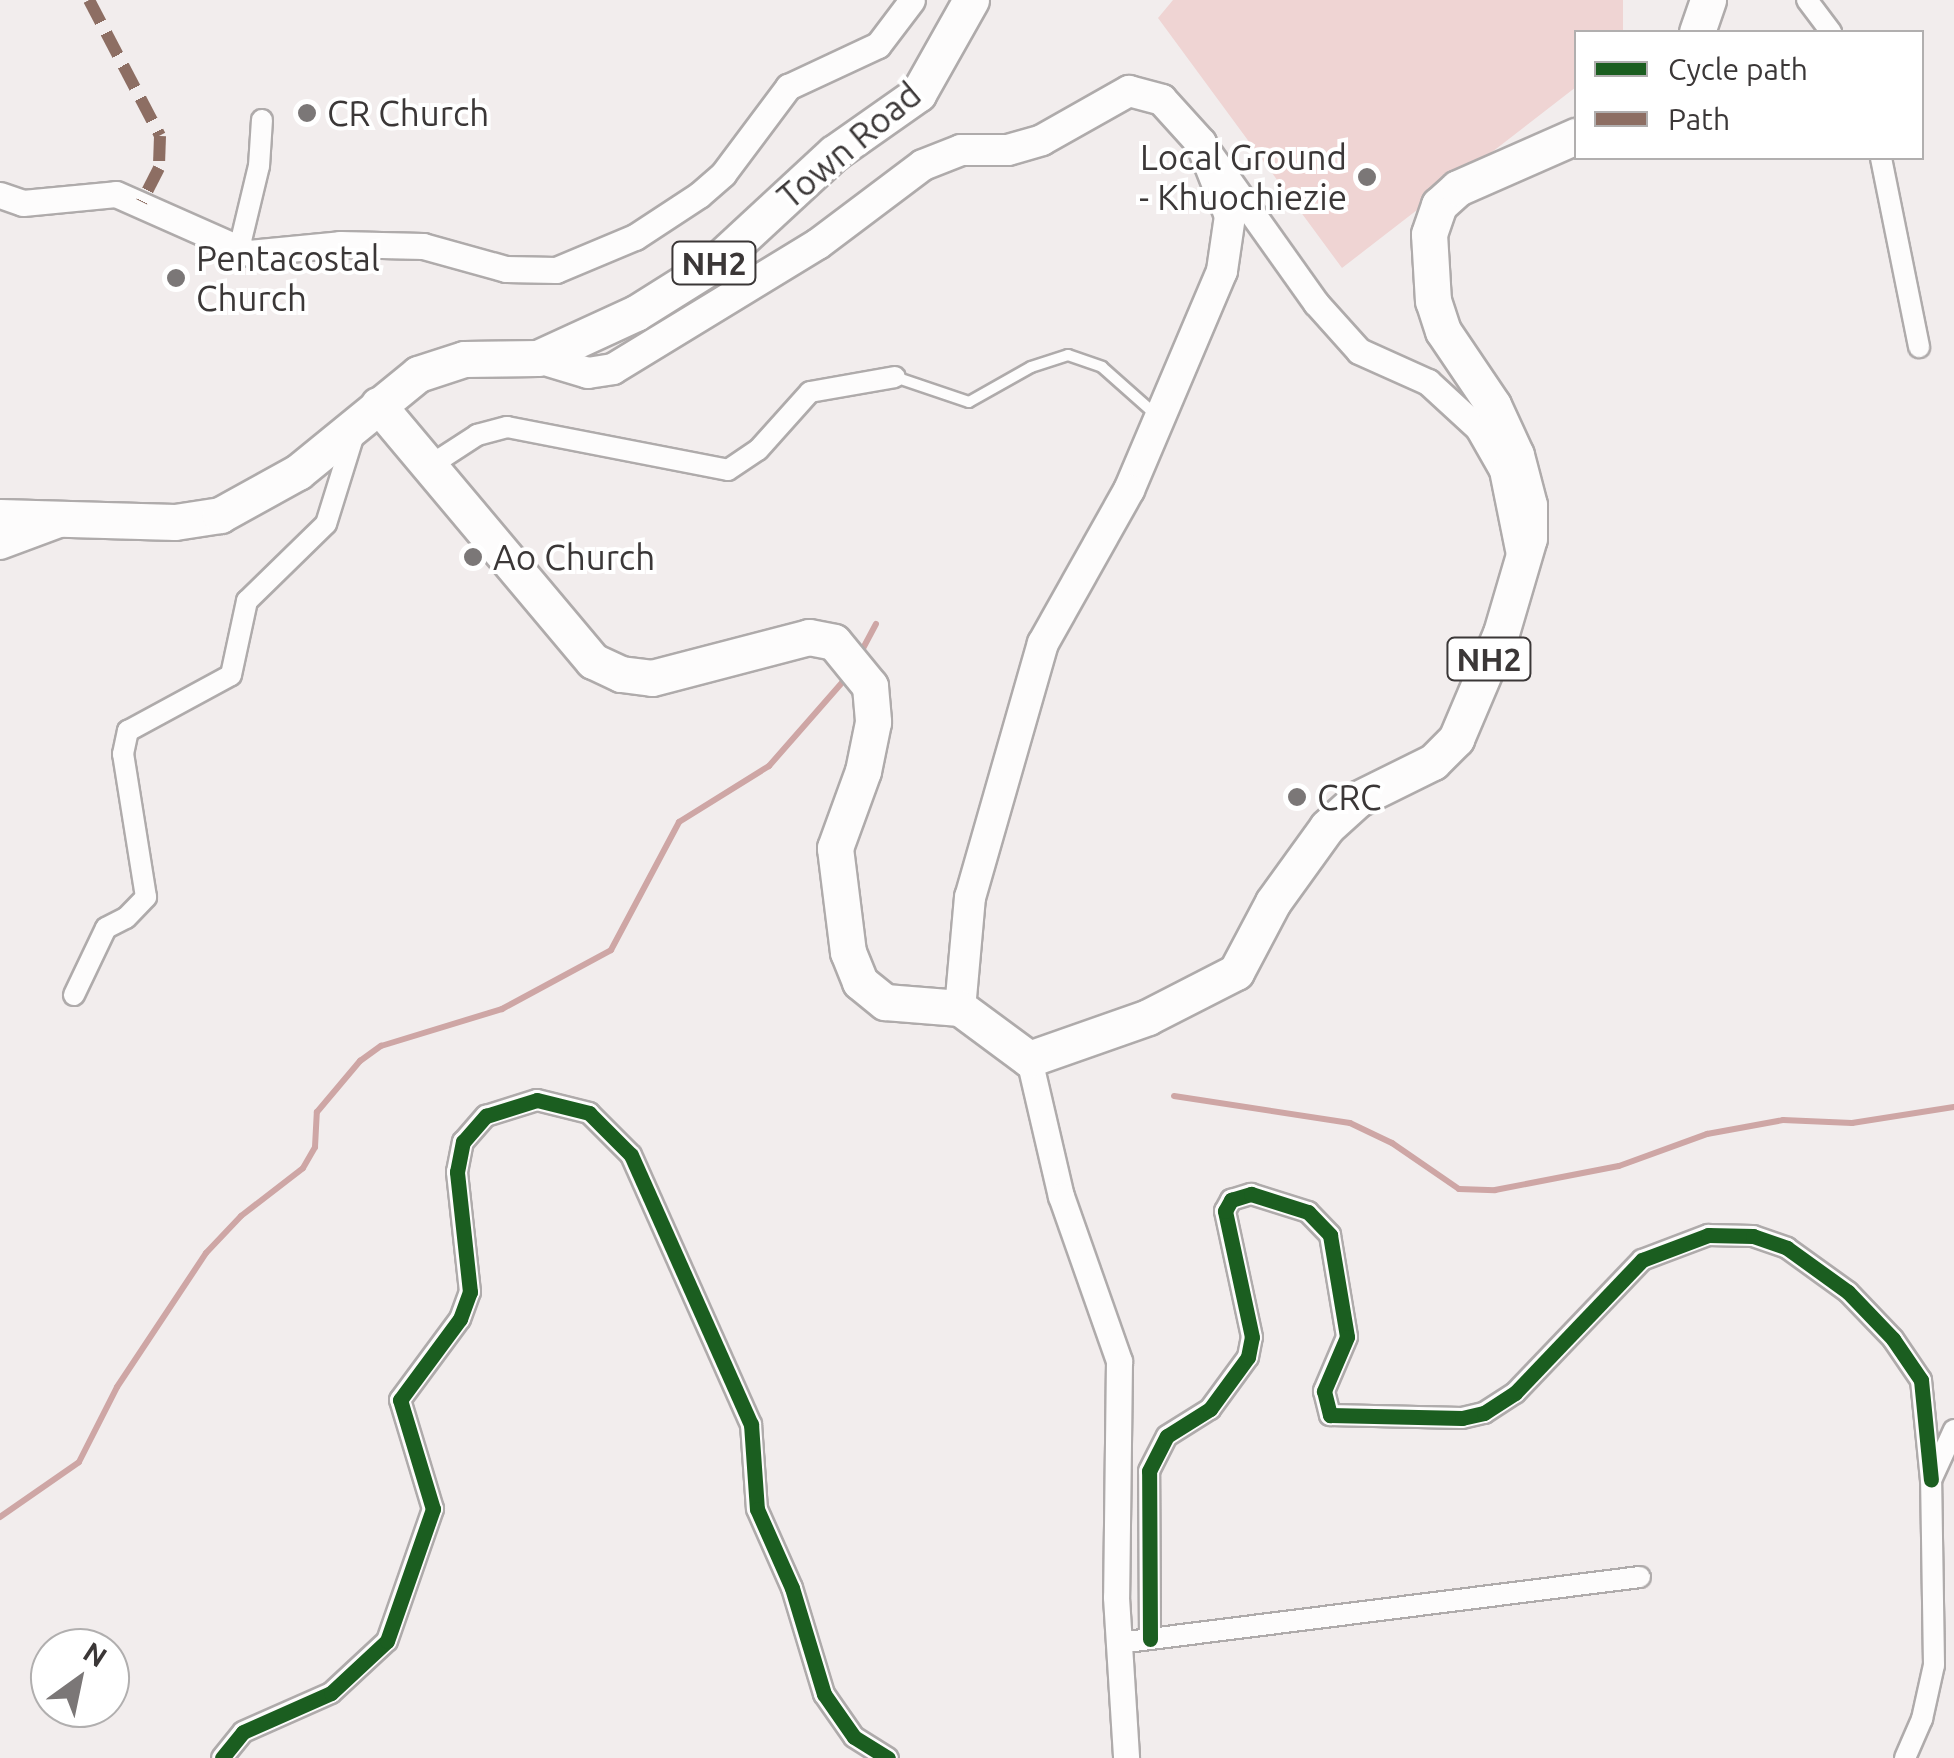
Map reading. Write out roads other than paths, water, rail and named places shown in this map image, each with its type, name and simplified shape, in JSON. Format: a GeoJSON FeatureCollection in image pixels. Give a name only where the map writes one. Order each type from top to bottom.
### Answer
{"type":"FeatureCollection","features":[{"type":"Feature","properties":{"kind":"highway","name":"Town Road"},"geometry":{"type":"LineString","coordinates":[[378,405],[418,374],[464,359],[538,358],[636,312],[714,264],[834,152],[918,94],[971,0]]}},
{"type":"Feature","properties":{"kind":"highway"},"geometry":{"type":"LineString","coordinates":[[1699,30],[1708,0]]}},
{"type":"Feature","properties":{"kind":"highway","name":"NH2"},"geometry":{"type":"LineString","coordinates":[[1028,1059],[1148,1017],[1236,972],[1273,902],[1327,827],[1358,799],[1433,762],[1456,739],[1522,565],[1528,504],[1516,454],[1443,330],[1431,288],[1429,234],[1439,205],[1458,188],[1574,137]]}},
{"type":"Feature","properties":{"kind":"highway"},"geometry":{"type":"LineString","coordinates":[[378,405],[560,629],[594,661],[621,674],[652,678],[809,636],[834,642],[844,652],[870,686],[872,722],[863,771],[835,848],[848,952],[860,982],[885,1002],[960,1008],[1028,1059]]}},
{"type":"Feature","properties":{"kind":"highway","name":"NH2"},"geometry":{"type":"LineString","coordinates":[[0,517],[175,522],[220,515],[298,472],[378,405]]}},
{"type":"Feature","properties":{"kind":"main road"},"geometry":{"type":"LineString","coordinates":[[538,358],[588,373],[613,369],[818,244],[923,166],[961,150],[1008,150],[1042,140],[1128,90],[1162,100],[1201,143],[1230,216],[1222,271],[1156,416],[1130,490],[1058,610],[1019,714],[970,897],[960,1008]]}},
{"type":"Feature","properties":{"kind":"main road"},"geometry":{"type":"LineString","coordinates":[[0,544],[64,520]]}},
{"type":"Feature","properties":{"kind":"street"},"geometry":{"type":"LineString","coordinates":[[0,195],[24,203],[116,194],[239,249],[283,254],[340,244],[423,246],[518,271],[556,270],[635,237],[698,195],[723,174],[788,87],[808,72],[878,45],[912,0]]}},
{"type":"Feature","properties":{"kind":"street"},"geometry":{"type":"LineString","coordinates":[[1807,0],[1830,30]]}},
{"type":"Feature","properties":{"kind":"street"},"geometry":{"type":"LineString","coordinates":[[239,249],[260,166],[262,120]]}},
{"type":"Feature","properties":{"kind":"street"},"geometry":{"type":"LineString","coordinates":[[1201,143],[1348,340],[1428,382],[1478,428],[1502,470],[1522,565]]}},
{"type":"Feature","properties":{"kind":"street"},"geometry":{"type":"LineString","coordinates":[[1881,160],[1918,348]]}},
{"type":"Feature","properties":{"kind":"street"},"geometry":{"type":"LineString","coordinates":[[428,467],[477,435],[506,428],[728,470],[758,450],[810,392],[896,378]]}},
{"type":"Feature","properties":{"kind":"street"},"geometry":{"type":"LineString","coordinates":[[74,995],[106,928],[126,918],[146,897],[124,764],[128,731],[231,675],[247,601],[326,524],[345,453],[378,405]]}},
{"type":"Feature","properties":{"kind":"street"},"geometry":{"type":"LineString","coordinates":[[1028,1059],[1060,1196],[1119,1361],[1119,1643],[1126,1758]]}},
{"type":"Feature","properties":{"kind":"street"},"geometry":{"type":"LineString","coordinates":[[222,1758],[243,1732],[296,1714],[344,1684],[387,1641],[433,1508],[400,1400],[460,1319],[470,1292],[458,1172],[463,1142],[486,1116],[537,1100],[589,1113],[632,1155],[750,1424],[758,1509],[792,1588],[824,1694],[854,1736],[888,1758]]}},
{"type":"Feature","properties":{"kind":"street"},"geometry":{"type":"LineString","coordinates":[[1150,1639],[1149,1471],[1166,1436],[1210,1409],[1248,1357],[1252,1336],[1225,1210],[1231,1200],[1250,1194],[1308,1212],[1330,1234],[1347,1337],[1324,1390],[1330,1415],[1348,1420],[1484,1413],[1516,1392],[1642,1260],[1708,1235],[1753,1236],[1788,1248],[1848,1292],[1893,1339],[1921,1380],[1931,1480],[1934,1666],[1922,1718],[1904,1758]]}},
{"type":"Feature","properties":{"kind":"street"},"geometry":{"type":"LineString","coordinates":[[1931,1480],[1954,1430]]}},
{"type":"Feature","properties":{"kind":"street"},"geometry":{"type":"LineString","coordinates":[[1119,1643],[1640,1577]]}},
{"type":"Feature","properties":{"kind":"lane"},"geometry":{"type":"LineString","coordinates":[[896,378],[969,402],[1068,355],[1102,367],[1156,416]]}},
{"type":"Feature","properties":{"kind":"waterway"},"geometry":{"type":"LineString","coordinates":[[860,654],[876,624]]}},
{"type":"Feature","properties":{"kind":"waterway"},"geometry":{"type":"LineString","coordinates":[[0,1517],[79,1462],[117,1387],[206,1253],[241,1216],[303,1168],[315,1147],[317,1112],[360,1061],[381,1046],[502,1009],[611,950],[679,822],[769,766],[846,678]]}},
{"type":"Feature","properties":{"kind":"waterway"},"geometry":{"type":"LineString","coordinates":[[1174,1096],[1350,1123],[1392,1143],[1459,1189],[1495,1190],[1619,1166],[1707,1134],[1783,1120],[1852,1123],[1954,1107]]}},
{"type":"Feature","properties":{"kind":"place","name":"CR Church"},"geometry":{"type":"Point","coordinates":[307,113]}},
{"type":"Feature","properties":{"kind":"place","name":"Local Ground - Khuochiezie"},"geometry":{"type":"Point","coordinates":[1367,177]}},
{"type":"Feature","properties":{"kind":"place","name":"Pentacostal Church"},"geometry":{"type":"Point","coordinates":[176,278]}},
{"type":"Feature","properties":{"kind":"place","name":"Ao Church"},"geometry":{"type":"Point","coordinates":[473,557]}},
{"type":"Feature","properties":{"kind":"place","name":"CRC"},"geometry":{"type":"Point","coordinates":[1297,797]}}]}
